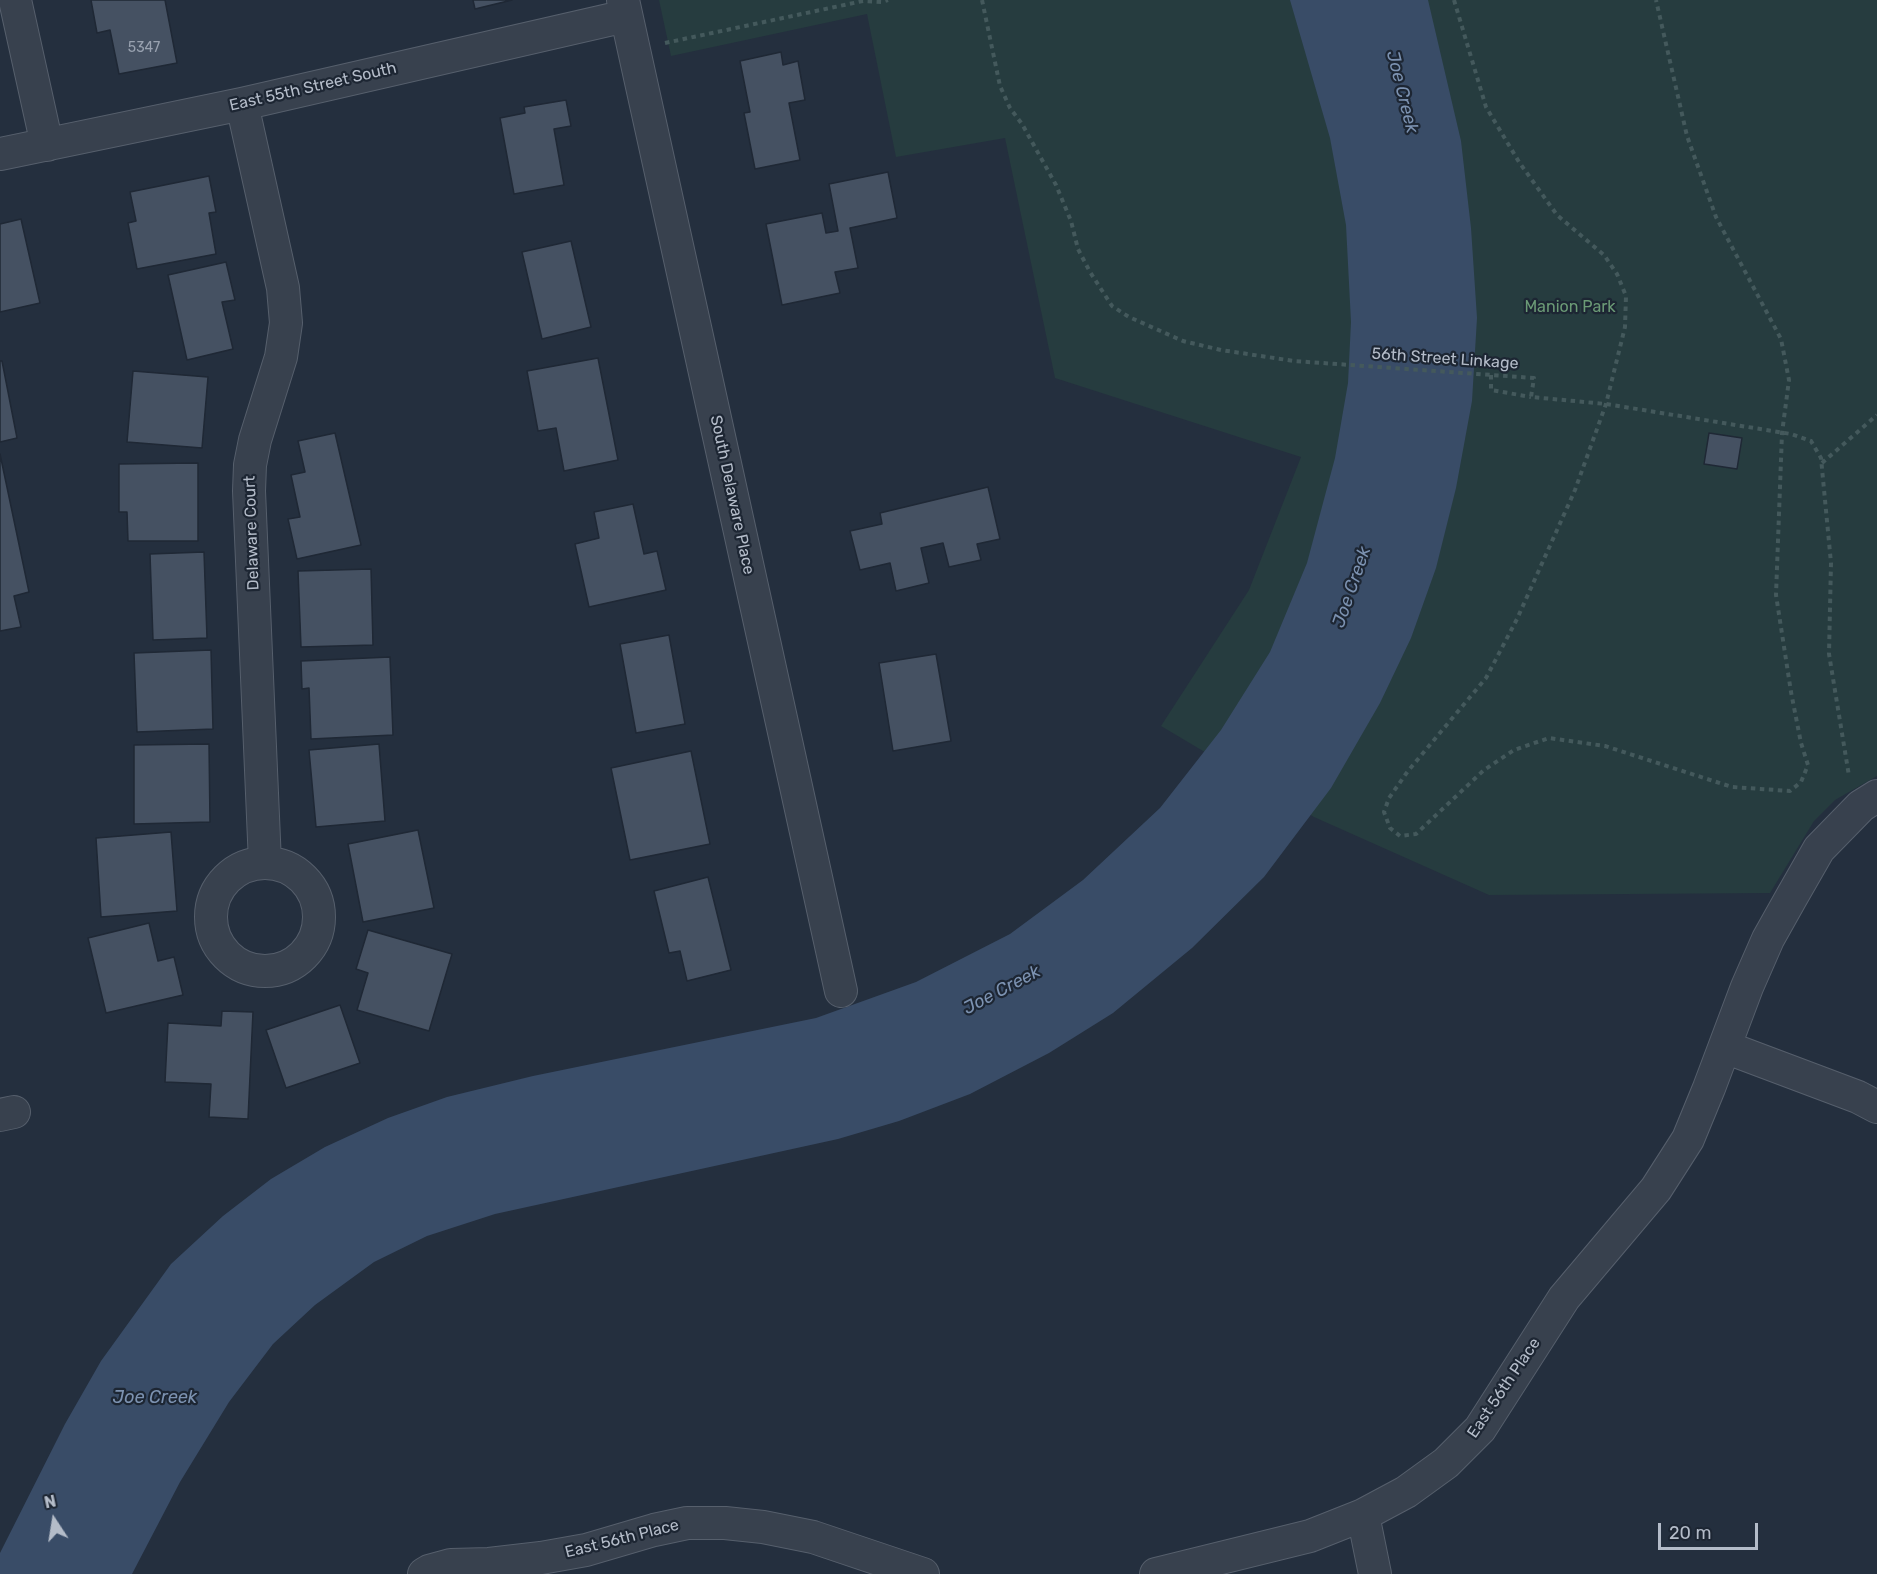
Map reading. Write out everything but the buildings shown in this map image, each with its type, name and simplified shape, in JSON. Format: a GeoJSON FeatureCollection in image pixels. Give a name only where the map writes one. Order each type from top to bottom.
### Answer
{"type":"FeatureCollection","features":[{"type":"Feature","properties":{"kind":"street"},"geometry":{"type":"LineString","coordinates":[[15,0],[47,145]]}},
{"type":"Feature","properties":{"kind":"street","name":"East 55th Street South"},"geometry":{"type":"LineString","coordinates":[[0,154],[242,104],[624,8]]}},
{"type":"Feature","properties":{"kind":"street","name":"South Delaware Place"},"geometry":{"type":"LineString","coordinates":[[624,8],[841,991]]}},
{"type":"Feature","properties":{"kind":"street","name":"Delaware Court"},"geometry":{"type":"LineString","coordinates":[[242,104],[283,288],[286,323],[281,357],[255,441],[250,482],[265,863]]}},
{"type":"Feature","properties":{"kind":"street","name":"East 56th Place"},"geometry":{"type":"LineString","coordinates":[[1156,1574],[1310,1536],[1363,1515],[1406,1492],[1446,1463],[1480,1429],[1564,1298],[1656,1189],[1688,1138],[1768,939],[1819,849],[1861,806],[1864,789]]}},
{"type":"Feature","properties":{"kind":"street"},"geometry":{"type":"LineString","coordinates":[[1725,1047],[1858,1097],[1877,1107]]}},
{"type":"Feature","properties":{"kind":"street"},"geometry":{"type":"LineString","coordinates":[[1363,1515],[1375,1574]]}},
{"type":"Feature","properties":{"kind":"street","name":"East 56th Place"},"geometry":{"type":"LineString","coordinates":[[424,1574],[429,1570],[451,1565],[489,1564],[586,1550],[687,1523],[725,1523],[763,1527],[813,1537],[911,1572]]}},
{"type":"Feature","properties":{"kind":"path"},"geometry":{"type":"LineString","coordinates":[[633,50],[863,0],[882,2],[888,0]]}},
{"type":"Feature","properties":{"kind":"path","name":"56th Street Linkage"},"geometry":{"type":"LineString","coordinates":[[982,0],[1000,86],[1010,108],[1042,157],[1071,221],[1078,249],[1112,306],[1129,317],[1183,341],[1221,350],[1294,361],[1534,378],[1531,397]]}},
{"type":"Feature","properties":{"kind":"path"},"geometry":{"type":"LineString","coordinates":[[1454,0],[1486,107],[1519,162],[1557,215],[1604,255],[1617,274],[1626,296],[1625,327],[1606,404],[1575,490],[1517,619],[1486,678],[1408,771],[1389,798],[1384,812],[1390,828],[1401,836],[1416,834],[1484,770],[1514,750],[1549,738],[1605,746],[1732,787],[1790,791],[1801,782],[1808,765],[1793,702],[1776,594],[1782,433],[1789,380],[1781,339],[1716,217],[1687,136],[1656,0]]}},
{"type":"Feature","properties":{"kind":"path"},"geometry":{"type":"LineString","coordinates":[[1491,375],[1491,390],[1531,397],[1606,404],[1782,433],[1811,441],[1822,464],[1831,563],[1829,654],[1864,789]]}},
{"type":"Feature","properties":{"kind":"path"},"geometry":{"type":"LineString","coordinates":[[1822,464],[1877,415]]}},
{"type":"Feature","properties":{"kind":"green space","name":"Manion Park"},"geometry":{"type":"Polygon","coordinates":[[[659,0],[1877,0],[1877,776],[1835,800],[1814,821],[1770,893],[1489,895],[1314,817],[1161,726],[1249,590],[1301,457],[1055,378],[1005,138],[896,157],[867,14],[671,56],[659,0]]]}},
{"type":"Feature","properties":{"kind":"water","name":"Joe Creek"},"geometry":{"type":"Polygon","coordinates":[[[1290,0],[1428,0],[1461,141],[1471,228],[1477,318],[1472,401],[1456,488],[1436,568],[1411,638],[1380,703],[1331,788],[1264,877],[1192,948],[1113,1013],[1049,1053],[970,1094],[899,1121],[838,1139],[495,1214],[427,1236],[374,1262],[315,1305],[273,1344],[229,1402],[180,1482],[132,1574],[0,1574],[0,1553],[65,1424],[101,1361],[171,1264],[223,1216],[271,1179],[325,1147],[388,1118],[447,1097],[533,1076],[816,1018],[916,982],[1010,934],[1083,880],[1160,808],[1221,730],[1270,652],[1307,563],[1335,458],[1348,383],[1351,322],[1346,225],[1330,138],[1290,0]]]}}]}
